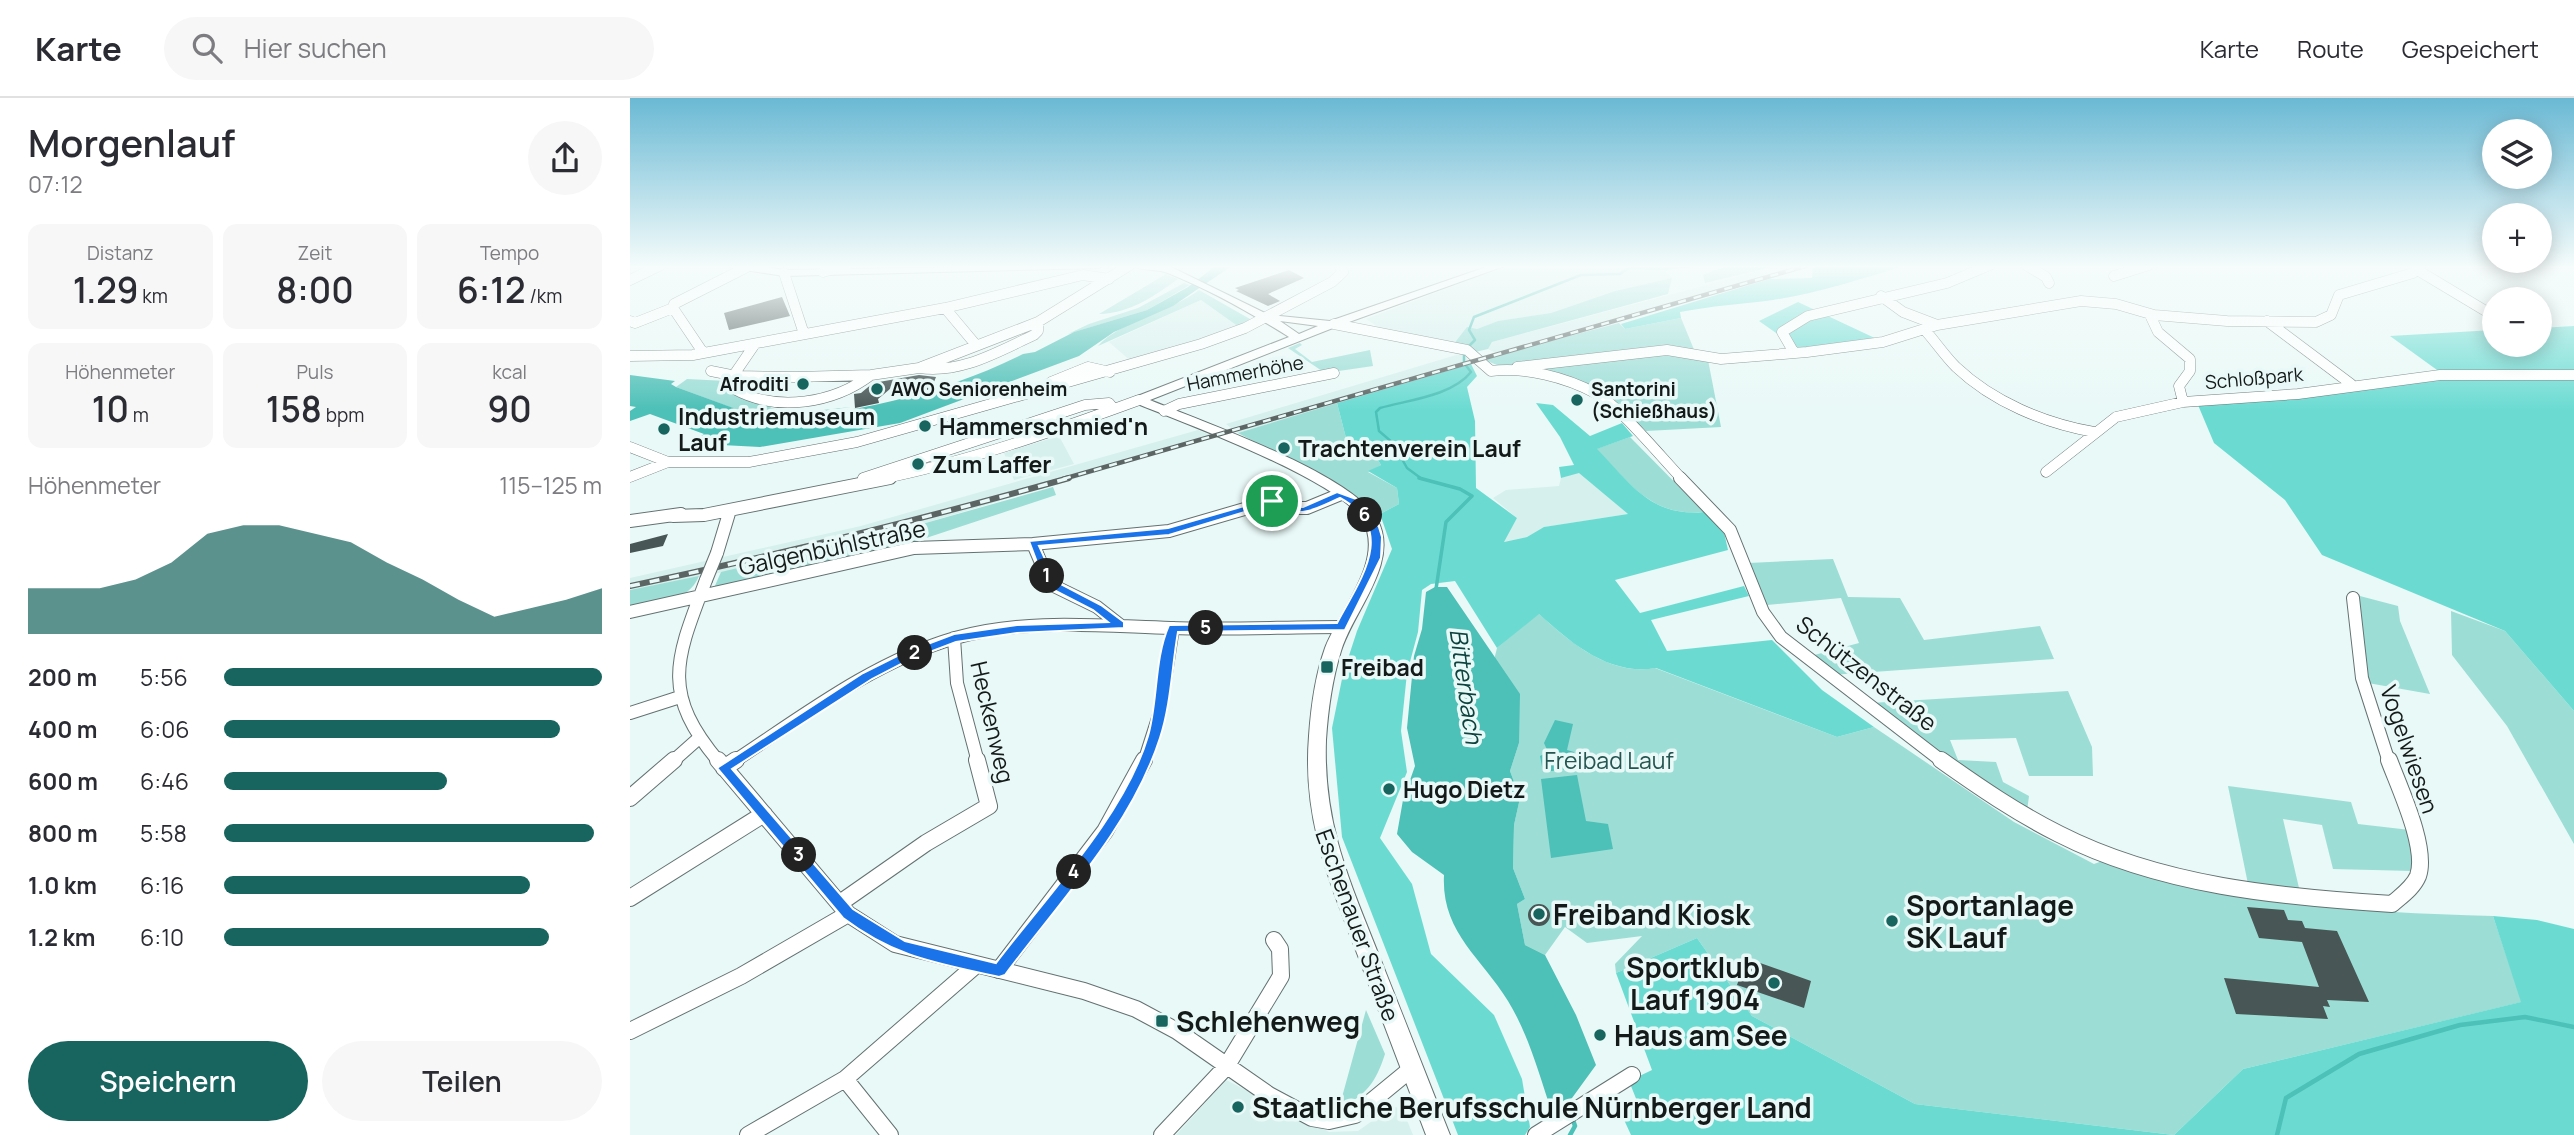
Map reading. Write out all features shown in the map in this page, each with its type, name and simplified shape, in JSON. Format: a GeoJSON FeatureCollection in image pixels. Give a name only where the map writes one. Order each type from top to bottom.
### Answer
{"type":"FeatureCollection","features":[{"type":"Feature","properties":{"kind":"main road"},"geometry":{"type":"LineString","coordinates":[[1259,313],[1298,338]]}},
{"type":"Feature","properties":{"kind":"main road"},"geometry":{"type":"LineString","coordinates":[[1139,400],[1365,313]]}},
{"type":"Feature","properties":{"kind":"main road"},"geometry":{"type":"LineString","coordinates":[[1264,316],[1334,324]]}},
{"type":"Feature","properties":{"kind":"main road"},"geometry":{"type":"LineString","coordinates":[[1290,320],[1307,329],[1298,338]]}},
{"type":"Feature","properties":{"kind":"main road","name":"Eschenauer Straße"},"geometry":{"type":"LineString","coordinates":[[1139,400],[1277,458],[1355,502],[1374,527],[1377,537],[1371,571],[1341,627],[1327,667],[1316,779],[1318,811],[1330,855],[1438,1135]]}},
{"type":"Feature","properties":{"kind":"street"},"geometry":{"type":"LineString","coordinates":[[632,322],[657,313]]}},
{"type":"Feature","properties":{"kind":"street"},"geometry":{"type":"LineString","coordinates":[[677,313],[702,351]]}},
{"type":"Feature","properties":{"kind":"street"},"geometry":{"type":"LineString","coordinates":[[797,313],[804,334]]}},
{"type":"Feature","properties":{"kind":"street"},"geometry":{"type":"LineString","coordinates":[[630,356],[678,358],[702,351],[916,313]]}},
{"type":"Feature","properties":{"kind":"street"},"geometry":{"type":"LineString","coordinates":[[950,313],[976,345]]}},
{"type":"Feature","properties":{"kind":"street"},"geometry":{"type":"LineString","coordinates":[[712,371],[736,376],[871,375],[919,368],[1038,322],[1052,313]]}},
{"type":"Feature","properties":{"kind":"street"},"geometry":{"type":"LineString","coordinates":[[630,447],[668,462],[764,462],[887,435],[921,422],[1110,372],[1222,337],[1269,313]]}},
{"type":"Feature","properties":{"kind":"street"},"geometry":{"type":"LineString","coordinates":[[1793,351],[1782,335],[1786,326],[1826,313]]}},
{"type":"Feature","properties":{"kind":"street"},"geometry":{"type":"LineString","coordinates":[[1907,313],[1937,325]]}},
{"type":"Feature","properties":{"kind":"street"},"geometry":{"type":"LineString","coordinates":[[1509,369],[1537,363],[1667,350],[1705,358],[1784,355],[1793,351],[1807,352],[1884,342],[1937,325],[2007,313]]}},
{"type":"Feature","properties":{"kind":"street"},"geometry":{"type":"LineString","coordinates":[[2145,313],[2267,321],[2326,320],[2334,313]]}},
{"type":"Feature","properties":{"kind":"street","name":"Schloßpark"},"geometry":{"type":"LineString","coordinates":[[2150,315],[2158,332],[2190,359],[2190,371],[2179,386],[2183,402],[2298,394],[2351,384]]}},
{"type":"Feature","properties":{"kind":"street"},"geometry":{"type":"LineString","coordinates":[[1358,316],[1359,329]]}},
{"type":"Feature","properties":{"kind":"street"},"geometry":{"type":"LineString","coordinates":[[2267,321],[2351,384],[2440,375],[2574,375]]}},
{"type":"Feature","properties":{"kind":"street"},"geometry":{"type":"LineString","coordinates":[[632,322],[643,331]]}},
{"type":"Feature","properties":{"kind":"street"},"geometry":{"type":"LineString","coordinates":[[919,368],[931,372],[946,370],[991,354],[1034,335],[1038,331],[1038,322]]}},
{"type":"Feature","properties":{"kind":"street","name":"Schützenstraße"},"geometry":{"type":"LineString","coordinates":[[1334,324],[1467,350],[1491,371],[1509,369],[1580,385],[1608,402],[1730,530],[1763,612],[1781,637],[1820,670],[2018,812],[2090,848],[2137,865],[2220,886],[2392,904]]}},
{"type":"Feature","properties":{"kind":"street"},"geometry":{"type":"LineString","coordinates":[[1924,329],[1958,369],[2014,406],[2056,422],[2094,432]]}},
{"type":"Feature","properties":{"kind":"street"},"geometry":{"type":"LineString","coordinates":[[758,341],[744,352],[731,383],[741,393],[801,404],[840,395],[871,375]]}},
{"type":"Feature","properties":{"kind":"street","name":"Hammerhöhe"},"geometry":{"type":"LineString","coordinates":[[1164,411],[1179,404],[1334,373]]}},
{"type":"Feature","properties":{"kind":"street"},"geometry":{"type":"LineString","coordinates":[[630,521],[700,516],[845,488],[973,458],[1139,400]]}},
{"type":"Feature","properties":{"kind":"street"},"geometry":{"type":"LineString","coordinates":[[2046,472],[2116,417],[2183,402]]}},
{"type":"Feature","properties":{"kind":"street"},"geometry":{"type":"LineString","coordinates":[[845,488],[902,463],[1085,405],[1109,403],[1114,409]]}},
{"type":"Feature","properties":{"kind":"street"},"geometry":{"type":"LineString","coordinates":[[630,477],[668,462]]}},
{"type":"Feature","properties":{"kind":"street","name":"Galgenbühlstraße"},"geometry":{"type":"LineString","coordinates":[[630,612],[700,598],[842,562],[914,548],[1033,544],[1169,531],[1272,501],[1292,510],[1305,510],[1340,494]]}},
{"type":"Feature","properties":{"kind":"street"},"geometry":{"type":"LineString","coordinates":[[730,510],[682,659],[680,697],[699,738],[844,908],[902,947],[1076,989],[1161,1021],[1226,1067],[1302,1113],[1327,1121],[1357,1116],[1381,1098],[1400,1075],[1411,1069]]}},
{"type":"Feature","properties":{"kind":"street"},"geometry":{"type":"LineString","coordinates":[[1033,544],[1050,584],[1097,607],[1120,625]]}},
{"type":"Feature","properties":{"kind":"street","name":"Vogelwiesen"},"geometry":{"type":"LineString","coordinates":[[2353,598],[2354,634],[2367,703],[2414,832],[2419,872],[2410,887],[2392,904]]}},
{"type":"Feature","properties":{"kind":"street"},"geometry":{"type":"LineString","coordinates":[[724,768],[868,676],[905,657],[954,638],[1006,629],[1120,625],[1173,628],[1341,627]]}},
{"type":"Feature","properties":{"kind":"street"},"geometry":{"type":"LineString","coordinates":[[999,970],[1115,818],[1139,775],[1154,736],[1173,628]]}},
{"type":"Feature","properties":{"kind":"street","name":"Heckenweg"},"geometry":{"type":"LineString","coordinates":[[844,908],[926,844],[989,806],[957,683],[954,638]]}},
{"type":"Feature","properties":{"kind":"street"},"geometry":{"type":"LineString","coordinates":[[630,713],[680,697]]}},
{"type":"Feature","properties":{"kind":"street"},"geometry":{"type":"LineString","coordinates":[[630,798],[699,738]]}},
{"type":"Feature","properties":{"kind":"street"},"geometry":{"type":"LineString","coordinates":[[630,898],[764,814]]}},
{"type":"Feature","properties":{"kind":"street"},"geometry":{"type":"LineString","coordinates":[[630,1031],[747,974],[844,908]]}},
{"type":"Feature","properties":{"kind":"street"},"geometry":{"type":"LineString","coordinates":[[1162,1135],[1226,1067],[1281,976],[1280,949],[1274,940]]}},
{"type":"Feature","properties":{"kind":"street"},"geometry":{"type":"LineString","coordinates":[[748,1135],[845,1079],[975,966]]}},
{"type":"Feature","properties":{"kind":"street"},"geometry":{"type":"LineString","coordinates":[[1536,1135],[1632,1075]]}},
{"type":"Feature","properties":{"kind":"street"},"geometry":{"type":"LineString","coordinates":[[845,1079],[890,1135]]}},
{"type":"Feature","properties":{"kind":"shaded area"},"geometry":{"type":"Polygon","coordinates":[[[1172,313],[1220,313],[1239,327],[1133,363],[1109,342],[1172,313]]]}},
{"type":"Feature","properties":{"kind":"shaded area"},"geometry":{"type":"Polygon","coordinates":[[[1381,313],[1548,313],[1498,321],[1477,329],[1453,345],[1384,331],[1366,319],[1381,313]]]}},
{"type":"Feature","properties":{"kind":"shaded area"},"geometry":{"type":"Polygon","coordinates":[[[1600,313],[1650,313],[1509,354],[1497,354],[1488,349],[1492,342],[1600,313]]]}},
{"type":"Feature","properties":{"kind":"shaded area"},"geometry":{"type":"Polygon","coordinates":[[[1656,313],[1680,313],[1681,318],[1625,329],[1621,324],[1656,313]]]}},
{"type":"Feature","properties":{"kind":"shaded area"},"geometry":{"type":"Polygon","coordinates":[[[1775,313],[1822,313],[1879,340],[1802,351],[1759,321],[1775,313]]]}},
{"type":"Feature","properties":{"kind":"shaded area"},"geometry":{"type":"Polygon","coordinates":[[[2574,326],[2574,711],[2505,631],[2322,555],[2285,500],[2214,443],[2198,405],[2444,375],[2390,336],[2482,331],[2482,357],[2552,357],[2552,327],[2574,326]]]}},
{"type":"Feature","properties":{"kind":"shaded area"},"geometry":{"type":"Polygon","coordinates":[[[1463,353],[1471,364],[1238,433],[1226,424],[1463,353]]]}},
{"type":"Feature","properties":{"kind":"shaded area"},"geometry":{"type":"Polygon","coordinates":[[[1471,364],[1477,376],[1467,387],[1475,421],[1476,488],[1517,518],[1504,542],[1527,537],[1544,527],[1628,514],[1579,473],[1561,478],[1559,467],[1574,465],[1560,437],[1536,403],[1553,405],[1590,436],[1622,423],[1633,436],[1597,449],[1643,496],[1670,509],[1704,512],[1723,528],[1728,550],[1615,580],[1640,613],[1744,586],[1749,596],[1651,620],[1667,651],[1772,640],[1822,690],[1874,727],[1837,737],[1656,668],[1622,667],[1607,662],[1578,646],[1539,614],[1497,648],[1455,581],[1431,584],[1422,590],[1418,632],[1407,673],[1401,731],[1407,772],[1380,838],[1412,884],[1431,954],[1494,1015],[1522,1079],[1530,1127],[1525,1135],[1458,1135],[1342,837],[1332,728],[1343,674],[1357,631],[1392,549],[1380,514],[1399,504],[1397,488],[1368,471],[1381,465],[1367,443],[1346,438],[1337,403],[1471,364]]]}},
{"type":"Feature","properties":{"kind":"shaded area"},"geometry":{"type":"Polygon","coordinates":[[[1198,430],[1215,437],[915,526],[739,569],[630,590],[630,578],[861,526],[1198,430]]]}},
{"type":"Feature","properties":{"kind":"shaded area"},"geometry":{"type":"Polygon","coordinates":[[[1059,436],[1074,464],[1014,480],[1004,453],[1059,436]]]}},
{"type":"Feature","properties":{"kind":"shaded area"},"geometry":{"type":"Polygon","coordinates":[[[1579,472],[1628,514],[1545,527],[1527,537],[1503,542],[1517,518],[1493,498],[1506,490],[1559,486],[1561,478],[1579,472]]]}},
{"type":"Feature","properties":{"kind":"shaded area"},"geometry":{"type":"Polygon","coordinates":[[[2493,916],[2537,920],[2574,929],[2574,1135],[2174,1135],[2243,1069],[2521,1002],[2493,916]]]}},
{"type":"Feature","properties":{"kind":"shaded area"},"geometry":{"type":"Polygon","coordinates":[[[1697,938],[1752,1016],[1915,1104],[2174,1135],[1631,1135],[1620,1111],[1637,1101],[1629,1081],[1652,1070],[1616,973],[1697,938]]]}},
{"type":"Feature","properties":{"kind":"shaded area","name":"Staatliche Berufsschule Nürnberger Land"},"geometry":{"type":"Polygon","coordinates":[[[1226,1080],[1329,1132],[1358,1131],[1392,1107],[1402,1108],[1413,1135],[1176,1135],[1226,1080]]]}},
{"type":"Feature","properties":{"kind":"green space"},"geometry":{"type":"Polygon","coordinates":[[[1121,313],[1136,313],[1068,334],[1121,313]]]}},
{"type":"Feature","properties":{"kind":"green space"},"geometry":{"type":"Polygon","coordinates":[[[1154,313],[1171,313],[1098,346],[1107,337],[1154,313]]]}},
{"type":"Feature","properties":{"kind":"green space"},"geometry":{"type":"Polygon","coordinates":[[[1220,313],[1240,313],[1250,319],[1239,327],[1220,313]]]}},
{"type":"Feature","properties":{"kind":"green space"},"geometry":{"type":"Polygon","coordinates":[[[1548,313],[1597,313],[1492,342],[1488,349],[1475,352],[1453,345],[1467,327],[1477,329],[1498,321],[1548,313]]]}},
{"type":"Feature","properties":{"kind":"green space"},"geometry":{"type":"Polygon","coordinates":[[[1681,318],[1695,352],[1525,363],[1502,367],[1482,359],[1619,323],[1625,329],[1681,318]]]}},
{"type":"Feature","properties":{"kind":"green space"},"geometry":{"type":"Polygon","coordinates":[[[1300,343],[1302,345],[1295,349],[1312,362],[1370,350],[1373,366],[1325,373],[1288,348],[1300,343]]]}},
{"type":"Feature","properties":{"kind":"green space"},"geometry":{"type":"Polygon","coordinates":[[[1661,353],[1708,360],[1721,427],[1646,431],[1610,396],[1592,387],[1536,372],[1540,366],[1661,353]]]}},
{"type":"Feature","properties":{"kind":"green space"},"geometry":{"type":"Polygon","coordinates":[[[687,379],[727,381],[728,390],[782,412],[851,407],[773,419],[742,419],[746,413],[676,387],[687,379]]]}},
{"type":"Feature","properties":{"kind":"green space"},"geometry":{"type":"Polygon","coordinates":[[[1337,403],[1346,438],[1367,443],[1381,465],[1368,472],[1397,488],[1399,504],[1380,514],[1342,488],[1238,433],[1337,403]]]}},
{"type":"Feature","properties":{"kind":"green space"},"geometry":{"type":"Polygon","coordinates":[[[1630,437],[1704,512],[1670,509],[1656,503],[1631,485],[1596,449],[1630,437]]]}},
{"type":"Feature","properties":{"kind":"green space"},"geometry":{"type":"Polygon","coordinates":[[[1053,487],[1056,495],[908,544],[714,588],[721,572],[915,526],[1053,487]]]}},
{"type":"Feature","properties":{"kind":"green space"},"geometry":{"type":"Polygon","coordinates":[[[1833,559],[1848,597],[1900,598],[1924,640],[2040,626],[2054,659],[1831,675],[1807,657],[1859,643],[1841,598],[1767,605],[1749,563],[1833,559]]]}},
{"type":"Feature","properties":{"kind":"green space"},"geometry":{"type":"Polygon","coordinates":[[[699,576],[694,585],[679,597],[630,609],[630,590],[699,576]]]}},
{"type":"Feature","properties":{"kind":"green space"},"geometry":{"type":"Polygon","coordinates":[[[2356,595],[2398,606],[2400,621],[2430,694],[2368,683],[2356,595]]]}},
{"type":"Feature","properties":{"kind":"green space"},"geometry":{"type":"Polygon","coordinates":[[[2451,611],[2505,631],[2574,711],[2574,844],[2507,726],[2452,655],[2451,611]]]}},
{"type":"Feature","properties":{"kind":"green space","name":"Freibad Lauf"},"geometry":{"type":"Polygon","coordinates":[[[1538,613],[1577,646],[1606,662],[1638,669],[1655,668],[1837,737],[1874,727],[2014,822],[2094,864],[2105,860],[2200,888],[2296,904],[2493,916],[2522,1002],[2243,1069],[2174,1135],[1915,1104],[1752,1016],[1697,938],[1616,973],[1615,964],[1642,936],[1587,943],[1565,927],[1545,955],[1525,945],[1517,904],[1525,899],[1513,868],[1514,825],[1520,798],[1510,771],[1519,743],[1494,660],[1497,648],[1538,613]]]}},
{"type":"Feature","properties":{"kind":"green space"},"geometry":{"type":"Polygon","coordinates":[[[2068,691],[2092,747],[2093,776],[2029,776],[2016,738],[1950,740],[1958,760],[1996,762],[2003,782],[2029,796],[2027,811],[1998,794],[1871,703],[2068,691]]]}},
{"type":"Feature","properties":{"kind":"green space"},"geometry":{"type":"Polygon","coordinates":[[[2228,786],[2351,802],[2358,824],[2410,830],[2413,871],[2333,869],[2322,825],[2283,819],[2299,888],[2248,884],[2228,786]]]}},
{"type":"Feature","properties":{"kind":"green space"},"geometry":{"type":"Polygon","coordinates":[[[1366,1010],[1385,1054],[1369,1087],[1339,1108],[1366,1010]]]}},
{"type":"Feature","properties":{"kind":"water"},"geometry":{"type":"Polygon","coordinates":[[[1136,313],[1156,313],[1114,332],[1079,356],[900,423],[760,447],[722,445],[697,439],[704,434],[650,414],[630,421],[630,411],[636,407],[630,406],[630,375],[675,381],[671,384],[676,387],[747,413],[743,419],[792,417],[860,408],[927,392],[1023,354],[1035,352],[1074,332],[1136,313]]]}},
{"type":"Feature","properties":{"kind":"water"},"geometry":{"type":"Polygon","coordinates":[[[1435,587],[1447,587],[1520,694],[1519,743],[1510,771],[1520,798],[1514,825],[1513,868],[1525,899],[1517,904],[1525,945],[1545,955],[1576,1015],[1596,1065],[1572,1098],[1552,1112],[1522,1027],[1508,1001],[1465,943],[1449,913],[1444,875],[1412,852],[1397,834],[1403,800],[1415,766],[1407,728],[1414,656],[1422,629],[1426,592],[1435,587]]]}},
{"type":"Feature","properties":{"kind":"water"},"geometry":{"type":"Polygon","coordinates":[[[1555,720],[1573,724],[1567,750],[1574,752],[1577,768],[1543,772],[1540,756],[1548,752],[1544,743],[1555,720]]]}},
{"type":"Feature","properties":{"kind":"water"},"geometry":{"type":"Polygon","coordinates":[[[1577,775],[1586,821],[1608,824],[1613,849],[1551,858],[1541,779],[1577,775]]]}},
{"type":"Feature","properties":{"kind":"building"},"geometry":{"type":"Polygon","coordinates":[[[724,313],[789,313],[790,316],[729,330],[724,313]]]}},
{"type":"Feature","properties":{"kind":"building","name":"AWO Seniorenheim"},"geometry":{"type":"Polygon","coordinates":[[[919,375],[936,377],[934,382],[938,386],[916,394],[908,387],[890,389],[878,399],[879,403],[855,408],[854,394],[861,393],[873,383],[919,375]]]}},
{"type":"Feature","properties":{"kind":"building"},"geometry":{"type":"Polygon","coordinates":[[[668,534],[663,546],[630,553],[630,544],[668,534]]]}},
{"type":"Feature","properties":{"kind":"building","name":"Freiband Kiosk"},"geometry":{"type":"Polygon","coordinates":[[[1535,904],[1543,904],[1550,911],[1550,919],[1543,926],[1535,926],[1528,919],[1528,911],[1535,904]]]}},
{"type":"Feature","properties":{"kind":"building"},"geometry":{"type":"Polygon","coordinates":[[[2247,907],[2284,910],[2288,920],[2302,921],[2305,928],[2337,931],[2369,1002],[2327,1000],[2330,1007],[2323,1006],[2328,1019],[2236,1014],[2224,978],[2319,987],[2302,942],[2259,938],[2247,907]]]}},
{"type":"Feature","properties":{"kind":"building","name":"Sportklub Lauf 1904"},"geometry":{"type":"Polygon","coordinates":[[[1746,958],[1811,981],[1804,1008],[1737,985],[1746,958]]]}},
{"type":"Feature","properties":{"kind":"waterway","name":"Bitterbach"},"geometry":{"type":"LineString","coordinates":[[1468,347],[1475,340],[1469,330],[1474,317],[1483,313]]}},
{"type":"Feature","properties":{"kind":"waterway","name":"Bitterbach"},"geometry":{"type":"LineString","coordinates":[[1422,479],[1407,468],[1393,443],[1379,431],[1376,412],[1380,408],[1453,387],[1471,372],[1464,363],[1464,355]]}},
{"type":"Feature","properties":{"kind":"waterway","name":"Bitterbach"},"geometry":{"type":"LineString","coordinates":[[1422,479],[1460,489],[1472,496],[1446,522],[1436,589]]}},
{"type":"Feature","properties":{"kind":"waterway"},"geometry":{"type":"LineString","coordinates":[[2277,1135],[2286,1098],[2359,1054],[2460,1025],[2525,1017],[2574,1027]]}},
{"type":"Feature","properties":{"kind":"waterway","name":"Bitterbach"},"geometry":{"type":"LineString","coordinates":[[1570,1135],[1575,1126],[1572,1117]]}},
{"type":"Feature","properties":{"kind":"railway"},"geometry":{"type":"LineString","coordinates":[[1063,479],[1640,313]]}},
{"type":"Feature","properties":{"kind":"railway"},"geometry":{"type":"LineString","coordinates":[[630,586],[850,536],[1069,478]]}},
{"type":"Feature","properties":{"kind":"place","name":"Afroditi"},"geometry":{"type":"Point","coordinates":[803,384]}},
{"type":"Feature","properties":{"kind":"place","name":"AWO Seniorenheim"},"geometry":{"type":"Point","coordinates":[877,389]}},
{"type":"Feature","properties":{"kind":"place","name":"Santorini (Schießhaus)"},"geometry":{"type":"Point","coordinates":[1577,400]}},
{"type":"Feature","properties":{"kind":"place","name":"Hammerschmied'n"},"geometry":{"type":"Point","coordinates":[925,426]}},
{"type":"Feature","properties":{"kind":"place","name":"Industriemuseum Lauf"},"geometry":{"type":"Point","coordinates":[664,429]}},
{"type":"Feature","properties":{"kind":"place","name":"Trachtenverein Lauf"},"geometry":{"type":"Point","coordinates":[1284,448]}},
{"type":"Feature","properties":{"kind":"place","name":"Zum Laffer"},"geometry":{"type":"Point","coordinates":[918,464]}},
{"type":"Feature","properties":{"kind":"place","name":"Freibad"},"geometry":{"type":"Point","coordinates":[1327,667]}},
{"type":"Feature","properties":{"kind":"place","name":"Hugo Dietz"},"geometry":{"type":"Point","coordinates":[1389,789]}},
{"type":"Feature","properties":{"kind":"place","name":"Freiband Kiosk"},"geometry":{"type":"Point","coordinates":[1539,914]}},
{"type":"Feature","properties":{"kind":"place","name":"Sportanlage SK Lauf"},"geometry":{"type":"Point","coordinates":[1892,921]}},
{"type":"Feature","properties":{"kind":"place","name":"Sportklub Lauf 1904"},"geometry":{"type":"Point","coordinates":[1774,983]}},
{"type":"Feature","properties":{"kind":"place","name":"Schlehenweg"},"geometry":{"type":"Point","coordinates":[1162,1021]}},
{"type":"Feature","properties":{"kind":"place","name":"Haus am See"},"geometry":{"type":"Point","coordinates":[1600,1035]}},
{"type":"Feature","properties":{"kind":"place","name":"Staatliche Berufsschule Nürnberger Land"},"geometry":{"type":"Point","coordinates":[1238,1107]}},
{"type":"Feature","properties":{"kind":"route"},"geometry":{"type":"LineString","coordinates":[[1340,494],[1355,502],[1374,527],[1377,537],[1376,558],[1341,627],[1173,628],[1154,736],[1139,775],[1115,818],[999,970],[902,947],[848,914],[724,768],[868,676],[905,657],[954,638],[986,631],[1120,625],[1097,607],[1050,584],[1033,544],[1169,531],[1272,501],[1292,510],[1305,510],[1340,494]]}}]}
